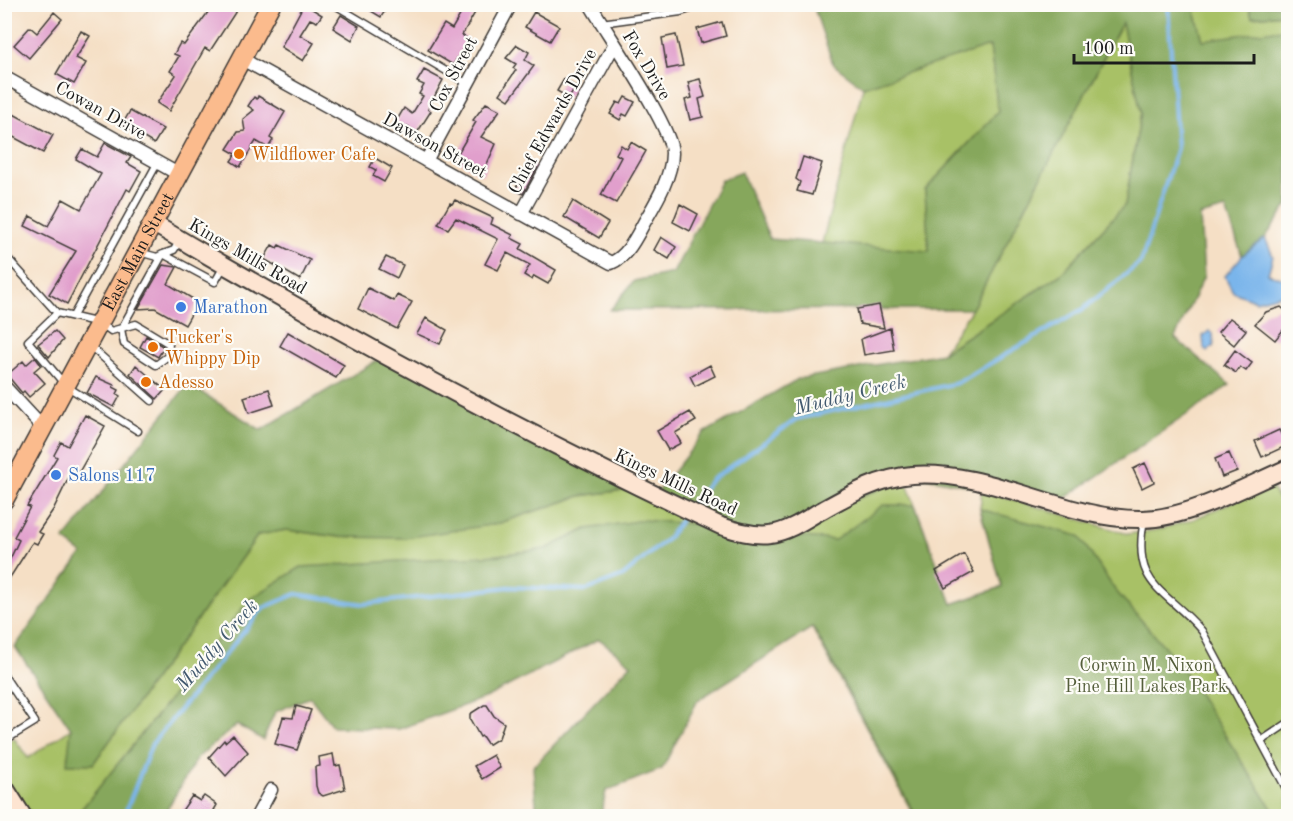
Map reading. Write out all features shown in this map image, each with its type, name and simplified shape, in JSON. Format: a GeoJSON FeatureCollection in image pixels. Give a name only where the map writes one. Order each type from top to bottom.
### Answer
{"type":"FeatureCollection","features":[{"type":"Feature","properties":{"kind":"main road","name":"East Main Street"},"geometry":{"type":"LineString","coordinates":[[4,500],[271,4]]}},
{"type":"Feature","properties":{"kind":"street","name":"Fox Drive"},"geometry":{"type":"LineString","coordinates":[[590,4],[647,98],[671,146],[671,160],[666,176],[647,218],[626,253],[611,263]]}},
{"type":"Feature","properties":{"kind":"street","name":"Cox Street"},"geometry":{"type":"LineString","coordinates":[[426,161],[509,8]]}},
{"type":"Feature","properties":{"kind":"street","name":"Chief Edwards Drive"},"geometry":{"type":"LineString","coordinates":[[521,214],[614,45]]}},
{"type":"Feature","properties":{"kind":"street","name":"Dawson Street"},"geometry":{"type":"LineString","coordinates":[[242,59],[611,263]]}},
{"type":"Feature","properties":{"kind":"street","name":"Cowan Drive"},"geometry":{"type":"LineString","coordinates":[[4,77],[180,175]]}},
{"type":"Feature","properties":{"kind":"street","name":"Kings Mills Road"},"geometry":{"type":"LineString","coordinates":[[154,224],[224,266],[463,397],[721,526],[757,534],[779,531],[874,483],[912,475],[948,476],[1094,513],[1144,519],[1183,512],[1288,468]]}},
{"type":"Feature","properties":{"kind":"street"},"geometry":{"type":"LineString","coordinates":[[4,386],[43,428]]}},
{"type":"Feature","properties":{"kind":"street"},"geometry":{"type":"LineString","coordinates":[[4,786],[17,812]]}},
{"type":"Feature","properties":{"kind":"street"},"geometry":{"type":"LineString","coordinates":[[257,816],[271,790]]}},
{"type":"Feature","properties":{"kind":"lane"},"geometry":{"type":"LineString","coordinates":[[333,4],[468,84]]}},
{"type":"Feature","properties":{"kind":"lane"},"geometry":{"type":"LineString","coordinates":[[494,4],[509,8]]}},
{"type":"Feature","properties":{"kind":"lane"},"geometry":{"type":"LineString","coordinates":[[601,23],[681,12],[705,4]]}},
{"type":"Feature","properties":{"kind":"lane"},"geometry":{"type":"LineString","coordinates":[[73,316],[158,162]]}},
{"type":"Feature","properties":{"kind":"lane"},"geometry":{"type":"LineString","coordinates":[[138,252],[157,257],[174,250],[181,240]]}},
{"type":"Feature","properties":{"kind":"lane"},"geometry":{"type":"LineString","coordinates":[[4,254],[57,313],[100,323],[111,331],[121,330],[136,324],[170,344],[168,356],[156,365],[124,344],[121,330],[163,254]]}},
{"type":"Feature","properties":{"kind":"lane"},"geometry":{"type":"LineString","coordinates":[[163,254],[215,282],[224,266]]}},
{"type":"Feature","properties":{"kind":"lane"},"geometry":{"type":"LineString","coordinates":[[57,313],[28,341],[66,386],[138,431]]}},
{"type":"Feature","properties":{"kind":"lane"},"geometry":{"type":"LineString","coordinates":[[88,345],[152,401]]}},
{"type":"Feature","properties":{"kind":"lane"},"geometry":{"type":"LineString","coordinates":[[1144,519],[1140,557],[1149,582],[1187,614],[1202,631],[1288,792]]}},
{"type":"Feature","properties":{"kind":"lane"},"geometry":{"type":"LineString","coordinates":[[4,741],[35,722],[5,677]]}},
{"type":"Feature","properties":{"kind":"lane"},"geometry":{"type":"LineString","coordinates":[[1261,741],[1288,723]]}},
{"type":"Feature","properties":{"kind":"green space"},"geometry":{"type":"Polygon","coordinates":[[[1193,4],[1203,40],[1288,28],[1288,205],[1265,238],[1242,256],[1226,209],[1200,216],[1204,276],[1175,338],[1230,385],[1058,503],[912,475],[771,534],[835,540],[883,505],[915,505],[952,604],[1002,587],[980,509],[1079,536],[1115,590],[1178,662],[1273,810],[1273,816],[916,816],[813,627],[698,700],[662,769],[606,791],[601,816],[537,816],[533,767],[631,664],[599,639],[487,697],[399,729],[333,727],[310,697],[275,712],[263,740],[237,725],[197,758],[163,816],[76,816],[250,599],[301,567],[498,555],[546,549],[587,529],[643,520],[721,526],[655,495],[704,433],[798,379],[942,353],[1060,275],[1125,205],[1141,112],[1122,23],[972,309],[610,310],[634,281],[673,273],[721,180],[741,172],[770,239],[929,251],[925,190],[998,112],[990,46],[863,87],[833,64],[813,5],[1193,4]]]}},
{"type":"Feature","properties":{"kind":"green space"},"geometry":{"type":"Polygon","coordinates":[[[1193,5],[1248,5],[1252,17],[1283,14],[1286,29],[1203,41],[1193,5]]]}},
{"type":"Feature","properties":{"kind":"green space"},"geometry":{"type":"Polygon","coordinates":[[[1248,5],[1282,5],[1283,14],[1252,17],[1248,5]]]}},
{"type":"Feature","properties":{"kind":"green space"},"geometry":{"type":"Polygon","coordinates":[[[1122,22],[1141,112],[1125,205],[1060,275],[942,353],[972,309],[1122,22]]]}},
{"type":"Feature","properties":{"kind":"green space"},"geometry":{"type":"Polygon","coordinates":[[[990,45],[998,112],[925,190],[929,252],[822,243],[863,87],[990,45]]]}},
{"type":"Feature","properties":{"kind":"green space"},"geometry":{"type":"Polygon","coordinates":[[[386,355],[639,488],[580,496],[497,524],[404,538],[340,537],[286,530],[258,535],[93,764],[67,764],[71,729],[15,647],[82,554],[64,540],[188,384],[261,430],[386,355]]]}},
{"type":"Feature","properties":{"kind":"green space","name":"Corwin M. Nixon Pine Hill Lakes Park"},"geometry":{"type":"Polygon","coordinates":[[[905,478],[952,604],[1002,587],[980,509],[982,490],[1128,534],[1157,530],[1194,519],[1270,485],[1288,516],[1288,816],[914,816],[764,540],[905,478]]]}},
{"type":"Feature","properties":{"kind":"green space"},"geometry":{"type":"Polygon","coordinates":[[[639,488],[721,526],[587,529],[546,549],[498,555],[250,599],[76,816],[23,816],[5,786],[5,743],[14,738],[28,758],[71,729],[93,764],[258,535],[286,530],[340,537],[497,524],[580,496],[639,488]]]}},
{"type":"Feature","properties":{"kind":"water"},"geometry":{"type":"Polygon","coordinates":[[[1265,238],[1273,256],[1268,274],[1285,281],[1288,293],[1256,301],[1233,292],[1225,276],[1242,256],[1265,238]]]}},
{"type":"Feature","properties":{"kind":"water"},"geometry":{"type":"Polygon","coordinates":[[[1209,331],[1213,334],[1214,346],[1207,352],[1204,348],[1203,336],[1209,331]]]}},
{"type":"Feature","properties":{"kind":"building"},"geometry":{"type":"Polygon","coordinates":[[[214,4],[232,4],[238,8],[210,51],[205,48],[169,111],[157,103],[176,75],[170,71],[179,56],[174,54],[180,43],[184,45],[214,4]]]}},
{"type":"Feature","properties":{"kind":"building"},"geometry":{"type":"Polygon","coordinates":[[[304,4],[322,15],[317,22],[310,19],[300,35],[314,43],[303,61],[281,47],[304,4]]]}},
{"type":"Feature","properties":{"kind":"building"},"geometry":{"type":"Polygon","coordinates":[[[375,4],[387,8],[381,17],[371,11],[375,4]]]}},
{"type":"Feature","properties":{"kind":"building"},"geometry":{"type":"Polygon","coordinates":[[[451,4],[480,4],[462,35],[469,40],[453,65],[428,50],[444,24],[452,29],[462,12],[451,4]]]}},
{"type":"Feature","properties":{"kind":"building"},"geometry":{"type":"Polygon","coordinates":[[[54,12],[62,19],[29,58],[14,45],[30,27],[37,33],[54,12]]]}},
{"type":"Feature","properties":{"kind":"building"},"geometry":{"type":"Polygon","coordinates":[[[534,12],[559,26],[550,41],[525,27],[534,12]]]}},
{"type":"Feature","properties":{"kind":"building"},"geometry":{"type":"Polygon","coordinates":[[[341,15],[359,26],[352,40],[333,28],[341,15]]]}},
{"type":"Feature","properties":{"kind":"building"},"geometry":{"type":"Polygon","coordinates":[[[722,22],[726,36],[701,43],[697,29],[722,22]]]}},
{"type":"Feature","properties":{"kind":"building"},"geometry":{"type":"Polygon","coordinates":[[[81,31],[90,36],[76,58],[86,63],[74,84],[56,74],[81,31]]]}},
{"type":"Feature","properties":{"kind":"building"},"geometry":{"type":"Polygon","coordinates":[[[676,35],[683,66],[667,69],[662,38],[676,35]]]}},
{"type":"Feature","properties":{"kind":"building"},"geometry":{"type":"Polygon","coordinates":[[[517,45],[529,52],[525,60],[534,66],[509,100],[500,94],[516,70],[513,68],[516,64],[506,58],[517,45]]]}},
{"type":"Feature","properties":{"kind":"building"},"geometry":{"type":"Polygon","coordinates":[[[424,70],[443,80],[428,109],[431,111],[417,133],[406,126],[403,131],[394,125],[404,108],[412,114],[423,96],[419,94],[424,85],[417,82],[424,70]]]}},
{"type":"Feature","properties":{"kind":"building"},"geometry":{"type":"Polygon","coordinates":[[[564,79],[576,87],[569,98],[557,91],[564,79]]]}},
{"type":"Feature","properties":{"kind":"building"},"geometry":{"type":"Polygon","coordinates":[[[700,79],[705,97],[699,99],[703,117],[690,120],[685,100],[692,98],[688,82],[700,79]]]}},
{"type":"Feature","properties":{"kind":"building"},"geometry":{"type":"Polygon","coordinates":[[[258,96],[285,112],[270,138],[273,140],[268,148],[256,141],[240,167],[231,161],[236,154],[227,149],[238,132],[245,131],[243,119],[254,110],[248,106],[254,97],[257,99],[258,96]]]}},
{"type":"Feature","properties":{"kind":"building"},"geometry":{"type":"Polygon","coordinates":[[[625,97],[635,102],[627,116],[623,114],[620,120],[610,114],[617,102],[621,104],[625,97]]]}},
{"type":"Feature","properties":{"kind":"building"},"geometry":{"type":"Polygon","coordinates":[[[486,103],[500,110],[481,137],[496,144],[482,175],[455,158],[476,122],[473,120],[486,103]]]}},
{"type":"Feature","properties":{"kind":"building"},"geometry":{"type":"Polygon","coordinates":[[[4,109],[53,135],[43,153],[4,132],[4,109]]]}},
{"type":"Feature","properties":{"kind":"building"},"geometry":{"type":"Polygon","coordinates":[[[130,111],[163,129],[154,144],[122,125],[130,111]]]}},
{"type":"Feature","properties":{"kind":"building"},"geometry":{"type":"Polygon","coordinates":[[[631,142],[646,151],[616,203],[601,195],[621,157],[616,154],[621,145],[627,149],[631,142]]]}},
{"type":"Feature","properties":{"kind":"building"},"geometry":{"type":"Polygon","coordinates":[[[105,143],[131,157],[127,163],[141,171],[130,191],[127,189],[67,304],[49,294],[76,251],[25,226],[30,216],[48,226],[63,199],[81,209],[101,174],[76,159],[82,149],[97,157],[105,143]]]}},
{"type":"Feature","properties":{"kind":"building"},"geometry":{"type":"Polygon","coordinates":[[[803,157],[822,163],[812,195],[797,191],[800,182],[796,179],[803,157]]]}},
{"type":"Feature","properties":{"kind":"building"},"geometry":{"type":"Polygon","coordinates":[[[375,158],[392,168],[384,182],[373,176],[376,170],[370,167],[375,158]]]}},
{"type":"Feature","properties":{"kind":"building"},"geometry":{"type":"Polygon","coordinates":[[[529,163],[537,168],[523,194],[515,190],[529,163]]]}},
{"type":"Feature","properties":{"kind":"building"},"geometry":{"type":"Polygon","coordinates":[[[455,200],[493,218],[491,224],[513,235],[511,238],[523,244],[520,249],[556,270],[548,284],[534,276],[532,280],[524,275],[530,265],[507,253],[498,270],[485,264],[498,239],[456,218],[448,229],[438,224],[450,203],[452,204],[455,200]]]}},
{"type":"Feature","properties":{"kind":"building"},"geometry":{"type":"Polygon","coordinates":[[[573,201],[608,223],[599,238],[564,217],[573,201]]]}},
{"type":"Feature","properties":{"kind":"building"},"geometry":{"type":"Polygon","coordinates":[[[680,204],[698,214],[690,231],[673,222],[680,204]]]}},
{"type":"Feature","properties":{"kind":"building"},"geometry":{"type":"Polygon","coordinates":[[[661,237],[676,247],[669,259],[654,250],[661,237]]]}},
{"type":"Feature","properties":{"kind":"building"},"geometry":{"type":"Polygon","coordinates":[[[272,245],[277,248],[279,245],[310,260],[300,280],[264,259],[272,245]]]}},
{"type":"Feature","properties":{"kind":"building"},"geometry":{"type":"Polygon","coordinates":[[[386,257],[403,265],[397,278],[379,269],[386,257]]]}},
{"type":"Feature","properties":{"kind":"building"},"geometry":{"type":"Polygon","coordinates":[[[163,265],[177,267],[168,284],[198,302],[185,325],[155,308],[138,309],[163,265]]]}},
{"type":"Feature","properties":{"kind":"building"},"geometry":{"type":"Polygon","coordinates":[[[368,288],[394,301],[397,295],[412,302],[397,329],[358,309],[368,288]]]}},
{"type":"Feature","properties":{"kind":"building"},"geometry":{"type":"Polygon","coordinates":[[[879,305],[884,328],[860,324],[857,309],[879,305]]]}},
{"type":"Feature","properties":{"kind":"building"},"geometry":{"type":"Polygon","coordinates":[[[1281,307],[1288,313],[1288,324],[1275,340],[1255,324],[1266,312],[1281,307]]]}},
{"type":"Feature","properties":{"kind":"building"},"geometry":{"type":"Polygon","coordinates":[[[426,318],[447,330],[440,344],[417,334],[426,318]]]}},
{"type":"Feature","properties":{"kind":"building"},"geometry":{"type":"Polygon","coordinates":[[[1230,318],[1246,330],[1234,345],[1218,332],[1230,318]]]}},
{"type":"Feature","properties":{"kind":"building"},"geometry":{"type":"Polygon","coordinates":[[[890,328],[894,350],[864,355],[861,339],[890,328]]]}},
{"type":"Feature","properties":{"kind":"building"},"geometry":{"type":"Polygon","coordinates":[[[55,331],[63,340],[49,357],[38,344],[55,331]]]}},
{"type":"Feature","properties":{"kind":"building"},"geometry":{"type":"Polygon","coordinates":[[[288,332],[344,365],[336,378],[280,346],[288,332]]]}},
{"type":"Feature","properties":{"kind":"building","name":"Tucker's Whippy Dip"},"geometry":{"type":"Polygon","coordinates":[[[146,336],[164,347],[158,357],[140,347],[146,336]]]}},
{"type":"Feature","properties":{"kind":"building"},"geometry":{"type":"Polygon","coordinates":[[[1235,350],[1252,363],[1246,371],[1240,367],[1236,373],[1224,365],[1235,350]]]}},
{"type":"Feature","properties":{"kind":"building"},"geometry":{"type":"Polygon","coordinates":[[[35,357],[41,365],[34,371],[45,383],[29,397],[24,391],[22,393],[7,375],[23,361],[26,365],[35,357]]]}},
{"type":"Feature","properties":{"kind":"building","name":"Adesso"},"geometry":{"type":"Polygon","coordinates":[[[136,365],[165,390],[157,399],[130,374],[136,365]]]}},
{"type":"Feature","properties":{"kind":"building"},"geometry":{"type":"Polygon","coordinates":[[[710,365],[715,376],[695,386],[690,376],[710,365]]]}},
{"type":"Feature","properties":{"kind":"building"},"geometry":{"type":"Polygon","coordinates":[[[96,377],[114,385],[113,387],[119,390],[117,394],[120,396],[114,407],[87,393],[96,377]]]}},
{"type":"Feature","properties":{"kind":"building"},"geometry":{"type":"Polygon","coordinates":[[[269,389],[274,405],[249,413],[244,397],[269,389]]]}},
{"type":"Feature","properties":{"kind":"building"},"geometry":{"type":"Polygon","coordinates":[[[690,412],[696,421],[675,433],[681,443],[668,450],[657,431],[690,412]]]}},
{"type":"Feature","properties":{"kind":"building"},"geometry":{"type":"Polygon","coordinates":[[[85,415],[105,426],[79,472],[73,469],[53,510],[38,532],[43,534],[37,544],[33,542],[4,587],[4,557],[10,559],[19,540],[14,537],[30,507],[27,506],[57,457],[54,455],[61,442],[68,446],[85,415]]]}},
{"type":"Feature","properties":{"kind":"building"},"geometry":{"type":"Polygon","coordinates":[[[1279,430],[1282,436],[1288,433],[1288,445],[1262,457],[1255,441],[1279,430]]]}},
{"type":"Feature","properties":{"kind":"building"},"geometry":{"type":"Polygon","coordinates":[[[1229,453],[1237,471],[1222,477],[1215,459],[1229,453]]]}},
{"type":"Feature","properties":{"kind":"building"},"geometry":{"type":"Polygon","coordinates":[[[1145,463],[1154,482],[1142,488],[1133,469],[1145,463]]]}},
{"type":"Feature","properties":{"kind":"building"},"geometry":{"type":"Polygon","coordinates":[[[964,554],[974,572],[945,588],[936,571],[964,554]]]}},
{"type":"Feature","properties":{"kind":"building"},"geometry":{"type":"Polygon","coordinates":[[[487,705],[494,716],[504,723],[499,738],[488,745],[482,736],[480,737],[470,719],[470,714],[487,705]]]}},
{"type":"Feature","properties":{"kind":"building"},"geometry":{"type":"Polygon","coordinates":[[[296,706],[311,710],[297,750],[275,744],[283,717],[293,718],[296,706]]]}},
{"type":"Feature","properties":{"kind":"building"},"geometry":{"type":"Polygon","coordinates":[[[233,735],[248,752],[226,776],[209,757],[224,740],[225,742],[233,735]]]}},
{"type":"Feature","properties":{"kind":"building"},"geometry":{"type":"Polygon","coordinates":[[[333,754],[335,766],[340,765],[345,789],[323,796],[318,793],[316,786],[315,767],[320,766],[319,757],[333,754]]]}},
{"type":"Feature","properties":{"kind":"building"},"geometry":{"type":"Polygon","coordinates":[[[493,755],[500,768],[482,779],[474,766],[493,755]]]}},
{"type":"Feature","properties":{"kind":"building"},"geometry":{"type":"Polygon","coordinates":[[[192,796],[200,801],[204,796],[217,805],[214,810],[222,816],[187,816],[181,812],[192,796]]]}},
{"type":"Feature","properties":{"kind":"waterway","name":"Muddy Creek"},"geometry":{"type":"LineString","coordinates":[[690,507],[711,480],[797,419],[957,383],[1083,309],[1141,262],[1177,148],[1168,4]]}},
{"type":"Feature","properties":{"kind":"waterway","name":"Muddy Creek"},"geometry":{"type":"LineString","coordinates":[[124,816],[152,744],[263,608],[296,594],[364,604],[508,587],[587,590],[623,576],[667,539],[686,513]]}},
{"type":"Feature","properties":{"kind":"place","name":"Wildflower Cafe"},"geometry":{"type":"Point","coordinates":[239,154]}},
{"type":"Feature","properties":{"kind":"place","name":"Marathon"},"geometry":{"type":"Point","coordinates":[181,307]}},
{"type":"Feature","properties":{"kind":"place","name":"Tucker's Whippy Dip"},"geometry":{"type":"Point","coordinates":[153,347]}},
{"type":"Feature","properties":{"kind":"place","name":"Adesso"},"geometry":{"type":"Point","coordinates":[146,382]}},
{"type":"Feature","properties":{"kind":"place","name":"Salons 117"},"geometry":{"type":"Point","coordinates":[56,475]}}]}
